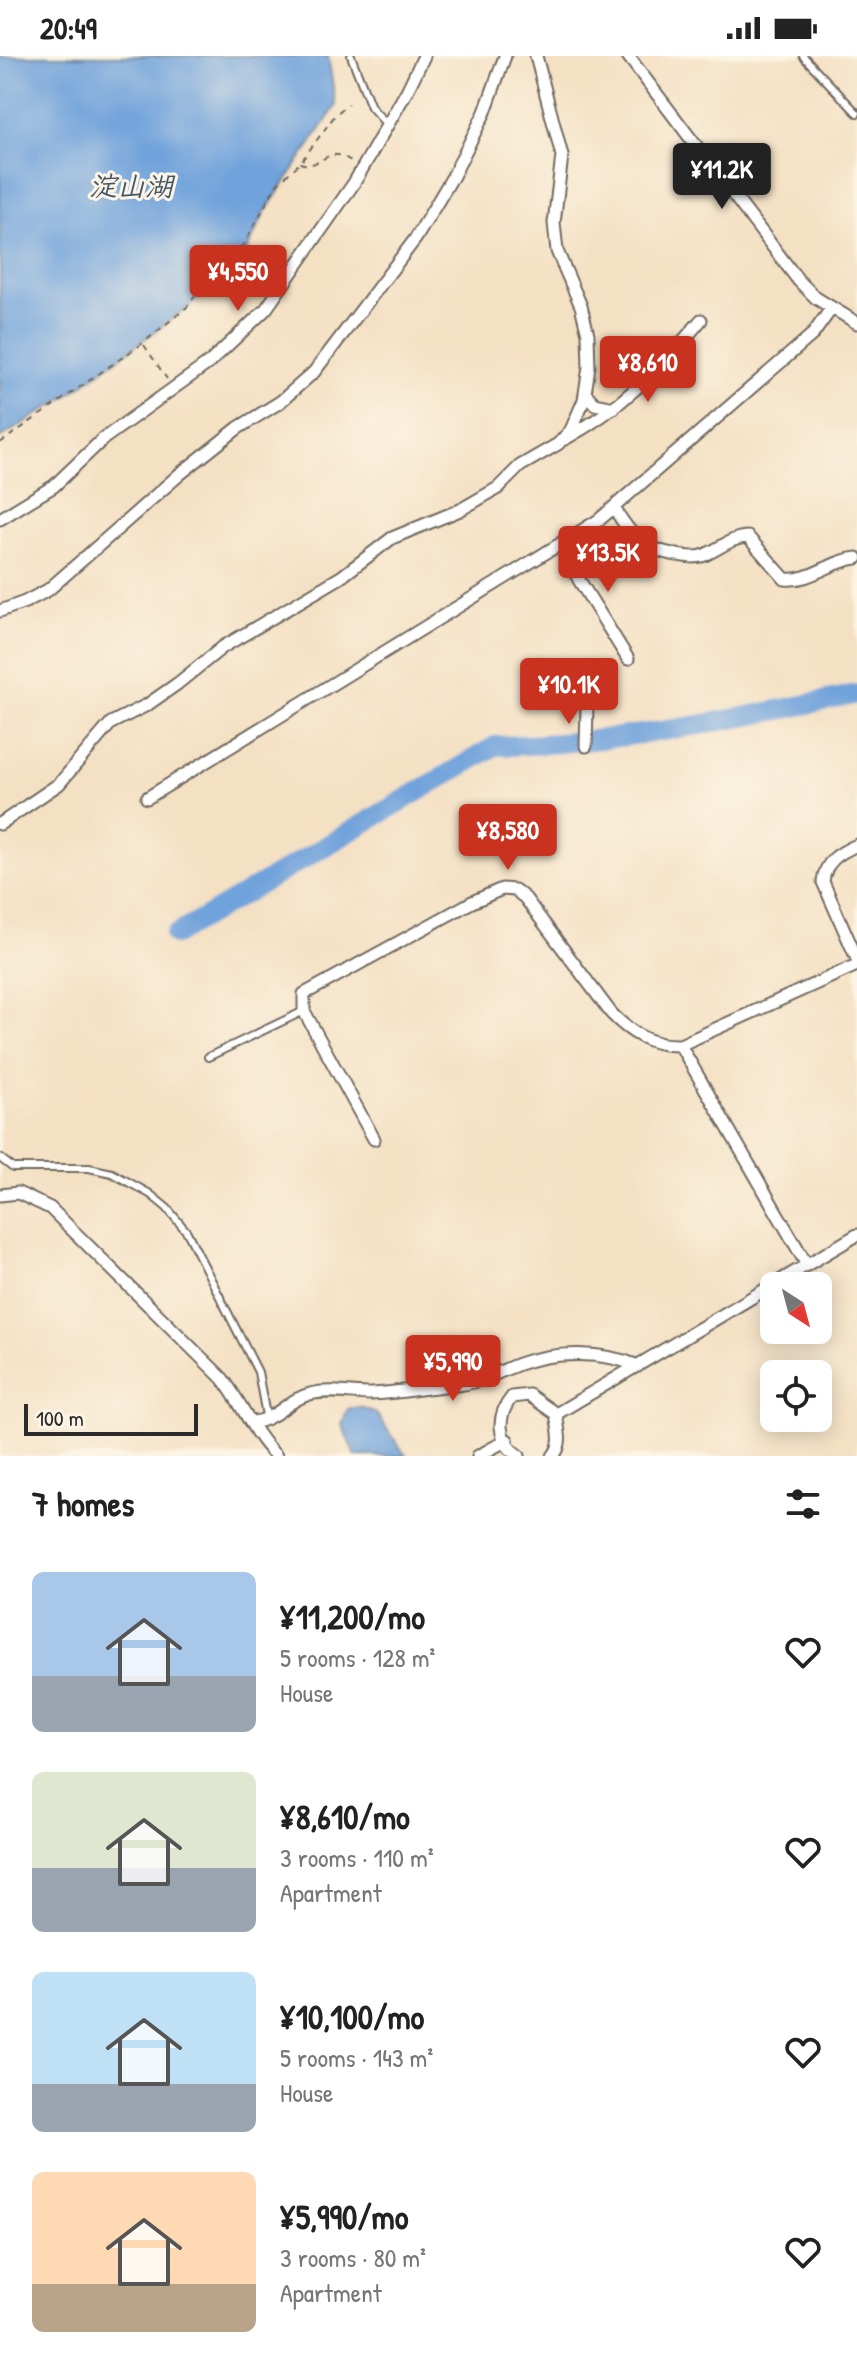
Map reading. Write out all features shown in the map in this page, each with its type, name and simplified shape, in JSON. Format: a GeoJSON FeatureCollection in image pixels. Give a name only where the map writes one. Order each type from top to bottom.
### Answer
{"type":"FeatureCollection","features":[{"type":"Feature","properties":{"kind":"street"},"geometry":{"type":"LineString","coordinates":[[0,519],[54,486],[103,439],[175,390],[266,309],[362,170],[424,56]]}},
{"type":"Feature","properties":{"kind":"street"},"geometry":{"type":"LineString","coordinates":[[0,611],[48,590],[180,474],[238,428],[280,402],[314,372],[416,238],[453,176],[485,112],[505,56]]}},
{"type":"Feature","properties":{"kind":"street"},"geometry":{"type":"LineString","coordinates":[[536,56],[562,156],[554,223],[557,251],[581,306],[588,334],[589,367],[585,393],[571,430],[558,444]]}},
{"type":"Feature","properties":{"kind":"street"},"geometry":{"type":"LineString","coordinates":[[628,56],[798,280],[831,309],[857,323]]}},
{"type":"Feature","properties":{"kind":"street"},"geometry":{"type":"LineString","coordinates":[[147,798],[614,508],[813,334],[831,309]]}},
{"type":"Feature","properties":{"kind":"street"},"geometry":{"type":"LineString","coordinates":[[0,824],[59,784],[111,723],[147,705],[223,647],[341,577],[392,538],[460,510],[498,488],[520,466],[596,422],[637,390],[701,320]]}},
{"type":"Feature","properties":{"kind":"street"},"geometry":{"type":"LineString","coordinates":[[585,393],[595,404],[614,408]]}},
{"type":"Feature","properties":{"kind":"street"},"geometry":{"type":"LineString","coordinates":[[614,508],[640,542],[655,551],[691,558],[739,537],[748,537],[785,579],[796,580],[844,559],[857,558]]}},
{"type":"Feature","properties":{"kind":"street"},"geometry":{"type":"LineString","coordinates":[[562,542],[579,580],[628,659]]}},
{"type":"Feature","properties":{"kind":"street"},"geometry":{"type":"LineString","coordinates":[[586,746],[587,706]]}},
{"type":"Feature","properties":{"kind":"street"},"geometry":{"type":"LineString","coordinates":[[374,1139],[304,1011],[304,994],[472,902],[502,889],[515,890],[525,898],[626,1029],[641,1038],[664,1045],[680,1045],[857,962],[823,882],[830,862],[841,852],[857,845]]}},
{"type":"Feature","properties":{"kind":"street"},"geometry":{"type":"LineString","coordinates":[[680,1045],[807,1265]]}},
{"type":"Feature","properties":{"kind":"street"},"geometry":{"type":"LineString","coordinates":[[0,1195],[18,1193],[50,1208],[222,1378],[237,1397],[263,1443],[276,1456]]}},
{"type":"Feature","properties":{"kind":"street"},"geometry":{"type":"LineString","coordinates":[[556,1414],[857,1235]]}},
{"type":"Feature","properties":{"kind":"street"},"geometry":{"type":"LineString","coordinates":[[251,1423],[267,1421],[307,1394],[376,1393],[459,1385],[538,1358],[607,1355],[638,1366]]}},
{"type":"Feature","properties":{"kind":"street"},"geometry":{"type":"LineString","coordinates":[[519,1456],[513,1452],[499,1426],[502,1409],[512,1397],[529,1395],[556,1414],[560,1437],[558,1451],[553,1456]]}},
{"type":"Feature","properties":{"kind":"street"},"geometry":{"type":"LineString","coordinates":[[478,1456],[507,1440]]}},
{"type":"Feature","properties":{"kind":"lane"},"geometry":{"type":"LineString","coordinates":[[351,56],[371,107],[388,126]]}},
{"type":"Feature","properties":{"kind":"lane"},"geometry":{"type":"LineString","coordinates":[[803,56],[857,113]]}},
{"type":"Feature","properties":{"kind":"lane"},"geometry":{"type":"LineString","coordinates":[[208,1057],[304,1011]]}},
{"type":"Feature","properties":{"kind":"lane"},"geometry":{"type":"LineString","coordinates":[[0,1158],[13,1168],[89,1168],[112,1173],[150,1194],[167,1208],[187,1232],[258,1372],[267,1421]]}},
{"type":"Feature","properties":{"kind":"path"},"geometry":{"type":"LineString","coordinates":[[0,443],[143,343],[187,307],[205,281],[244,244],[277,184],[300,163],[336,114],[348,104]]}},
{"type":"Feature","properties":{"kind":"path"},"geometry":{"type":"LineString","coordinates":[[300,163],[306,166],[332,154],[340,154],[362,170]]}},
{"type":"Feature","properties":{"kind":"path"},"geometry":{"type":"LineString","coordinates":[[143,343],[175,390]]}},
{"type":"Feature","properties":{"kind":"water","name":"淀山湖"},"geometry":{"type":"Polygon","coordinates":[[[0,56],[328,56],[336,106],[265,212],[237,271],[66,397],[0,438],[0,56]]]}},
{"type":"Feature","properties":{"kind":"water"},"geometry":{"type":"Polygon","coordinates":[[[359,1407],[375,1412],[406,1456],[355,1456],[342,1424],[348,1409],[359,1407]]]}},
{"type":"Feature","properties":{"kind":"waterway"},"geometry":{"type":"LineString","coordinates":[[175,935],[495,746],[632,735],[857,694]]}}]}
